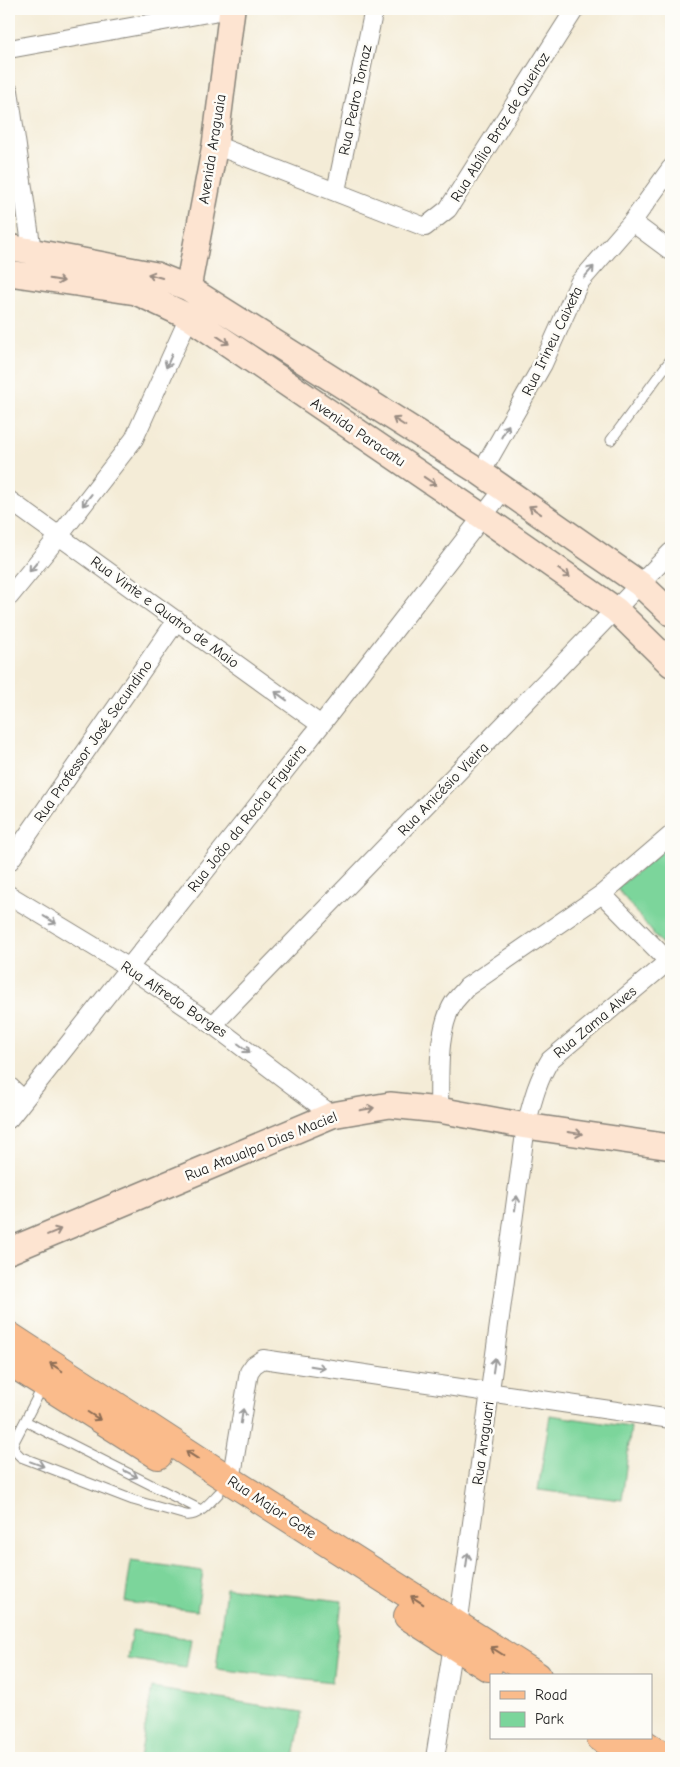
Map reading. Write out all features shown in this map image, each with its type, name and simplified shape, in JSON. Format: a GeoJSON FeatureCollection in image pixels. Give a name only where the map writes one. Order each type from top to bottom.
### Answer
{"type":"FeatureCollection","features":[{"type":"Feature","properties":{"kind":"main road","name":"Rua Major Gote"},"geometry":{"type":"LineString","coordinates":[[9,1336],[217,1495]]}},
{"type":"Feature","properties":{"kind":"main road","name":"Rua Major Gote"},"geometry":{"type":"LineString","coordinates":[[9,1361],[217,1495],[455,1635],[532,1674]]}},
{"type":"Feature","properties":{"kind":"main road","name":"Rua Major Gote"},"geometry":{"type":"LineString","coordinates":[[455,1635],[499,1674]]}},
{"type":"Feature","properties":{"kind":"main road"},"geometry":{"type":"LineString","coordinates":[[604,1740],[633,1758]]}},
{"type":"Feature","properties":{"kind":"main road"},"geometry":{"type":"LineString","coordinates":[[638,1740],[666,1758]]}},
{"type":"Feature","properties":{"kind":"street"},"geometry":{"type":"LineString","coordinates":[[9,49],[173,14],[231,9]]}},
{"type":"Feature","properties":{"kind":"street","name":"Avenida Araguaia"},"geometry":{"type":"LineString","coordinates":[[188,288],[215,145],[231,9]]}},
{"type":"Feature","properties":{"kind":"street","name":"Rua Pedro Tomaz"},"geometry":{"type":"LineString","coordinates":[[336,191],[374,9]]}},
{"type":"Feature","properties":{"kind":"street","name":"Rua Abílio Braz de Queiroz"},"geometry":{"type":"LineString","coordinates":[[215,145],[425,227],[448,209],[575,9]]}},
{"type":"Feature","properties":{"kind":"street"},"geometry":{"type":"LineString","coordinates":[[9,91],[21,249]]}},
{"type":"Feature","properties":{"kind":"street","name":"Rua Irineu Caixeta"},"geometry":{"type":"LineString","coordinates":[[481,474],[543,364],[580,283],[632,222],[671,168]]}},
{"type":"Feature","properties":{"kind":"street"},"geometry":{"type":"LineString","coordinates":[[632,222],[671,251]]}},
{"type":"Feature","properties":{"kind":"street","name":"Avenida Paracatu"},"geometry":{"type":"LineString","coordinates":[[21,249],[156,275],[188,288],[504,489],[640,584],[671,613]]}},
{"type":"Feature","properties":{"kind":"street","name":"Avenida Paracatu"},"geometry":{"type":"LineString","coordinates":[[9,273],[136,292],[189,317],[616,610],[671,664]]}},
{"type":"Feature","properties":{"kind":"street"},"geometry":{"type":"LineString","coordinates":[[9,597],[134,439],[189,317]]}},
{"type":"Feature","properties":{"kind":"street","name":"Rua João da Rocha Figueira"},"geometry":{"type":"LineString","coordinates":[[9,1119],[321,725],[504,489]]}},
{"type":"Feature","properties":{"kind":"street","name":"Rua Vinte e Quatro de Maio"},"geometry":{"type":"LineString","coordinates":[[9,500],[321,725]]}},
{"type":"Feature","properties":{"kind":"street","name":"Rua Anicésio Vieira"},"geometry":{"type":"LineString","coordinates":[[213,1025],[671,552]]}},
{"type":"Feature","properties":{"kind":"street","name":"Rua Professor José Secundino"},"geometry":{"type":"LineString","coordinates":[[9,862],[177,620]]}},
{"type":"Feature","properties":{"kind":"street"},"geometry":{"type":"LineString","coordinates":[[439,1110],[440,1058],[445,1027],[454,1002],[468,987],[602,894],[671,836]]}},
{"type":"Feature","properties":{"kind":"street"},"geometry":{"type":"LineString","coordinates":[[602,894],[670,960]]}},
{"type":"Feature","properties":{"kind":"street","name":"Rua Alfredo Borges"},"geometry":{"type":"LineString","coordinates":[[9,895],[128,967],[213,1025],[332,1115]]}},
{"type":"Feature","properties":{"kind":"street","name":"Rua Zama Alves"},"geometry":{"type":"LineString","coordinates":[[526,1126],[536,1090],[550,1060],[670,960]]}},
{"type":"Feature","properties":{"kind":"street"},"geometry":{"type":"LineString","coordinates":[[9,1086],[24,1100]]}},
{"type":"Feature","properties":{"kind":"street","name":"Rua Ataualpa Dias Maciel"},"geometry":{"type":"LineString","coordinates":[[9,1251],[332,1115],[390,1105],[439,1110],[526,1126],[671,1147]]}},
{"type":"Feature","properties":{"kind":"street","name":"Rua Araguari"},"geometry":{"type":"LineString","coordinates":[[436,1758],[490,1393],[526,1126]]}},
{"type":"Feature","properties":{"kind":"street"},"geometry":{"type":"LineString","coordinates":[[217,1495],[249,1372],[258,1361],[263,1359],[671,1419]]}},
{"type":"Feature","properties":{"kind":"lane"},"geometry":{"type":"LineString","coordinates":[[611,440],[671,359]]}},
{"type":"Feature","properties":{"kind":"lane"},"geometry":{"type":"LineString","coordinates":[[25,1421],[217,1495],[191,1516],[133,1500],[26,1460],[17,1454],[11,1443],[44,1384]]}},
{"type":"Feature","properties":{"kind":"green space"},"geometry":{"type":"Polygon","coordinates":[[[671,844],[671,952],[669,953],[617,888],[671,844]]]}},
{"type":"Feature","properties":{"kind":"green space"},"geometry":{"type":"Polygon","coordinates":[[[550,1415],[631,1427],[622,1500],[538,1490],[550,1415]]]}},
{"type":"Feature","properties":{"kind":"green space"},"geometry":{"type":"Polygon","coordinates":[[[131,1561],[203,1571],[197,1611],[125,1602],[131,1561]]]}},
{"type":"Feature","properties":{"kind":"green space"},"geometry":{"type":"Polygon","coordinates":[[[226,1588],[342,1601],[332,1682],[216,1669],[226,1588]]]}},
{"type":"Feature","properties":{"kind":"green space"},"geometry":{"type":"Polygon","coordinates":[[[132,1630],[191,1639],[186,1668],[127,1659],[132,1630]]]}},
{"type":"Feature","properties":{"kind":"green space"},"geometry":{"type":"Polygon","coordinates":[[[152,1688],[302,1712],[294,1758],[140,1758],[152,1688]]]}}]}
